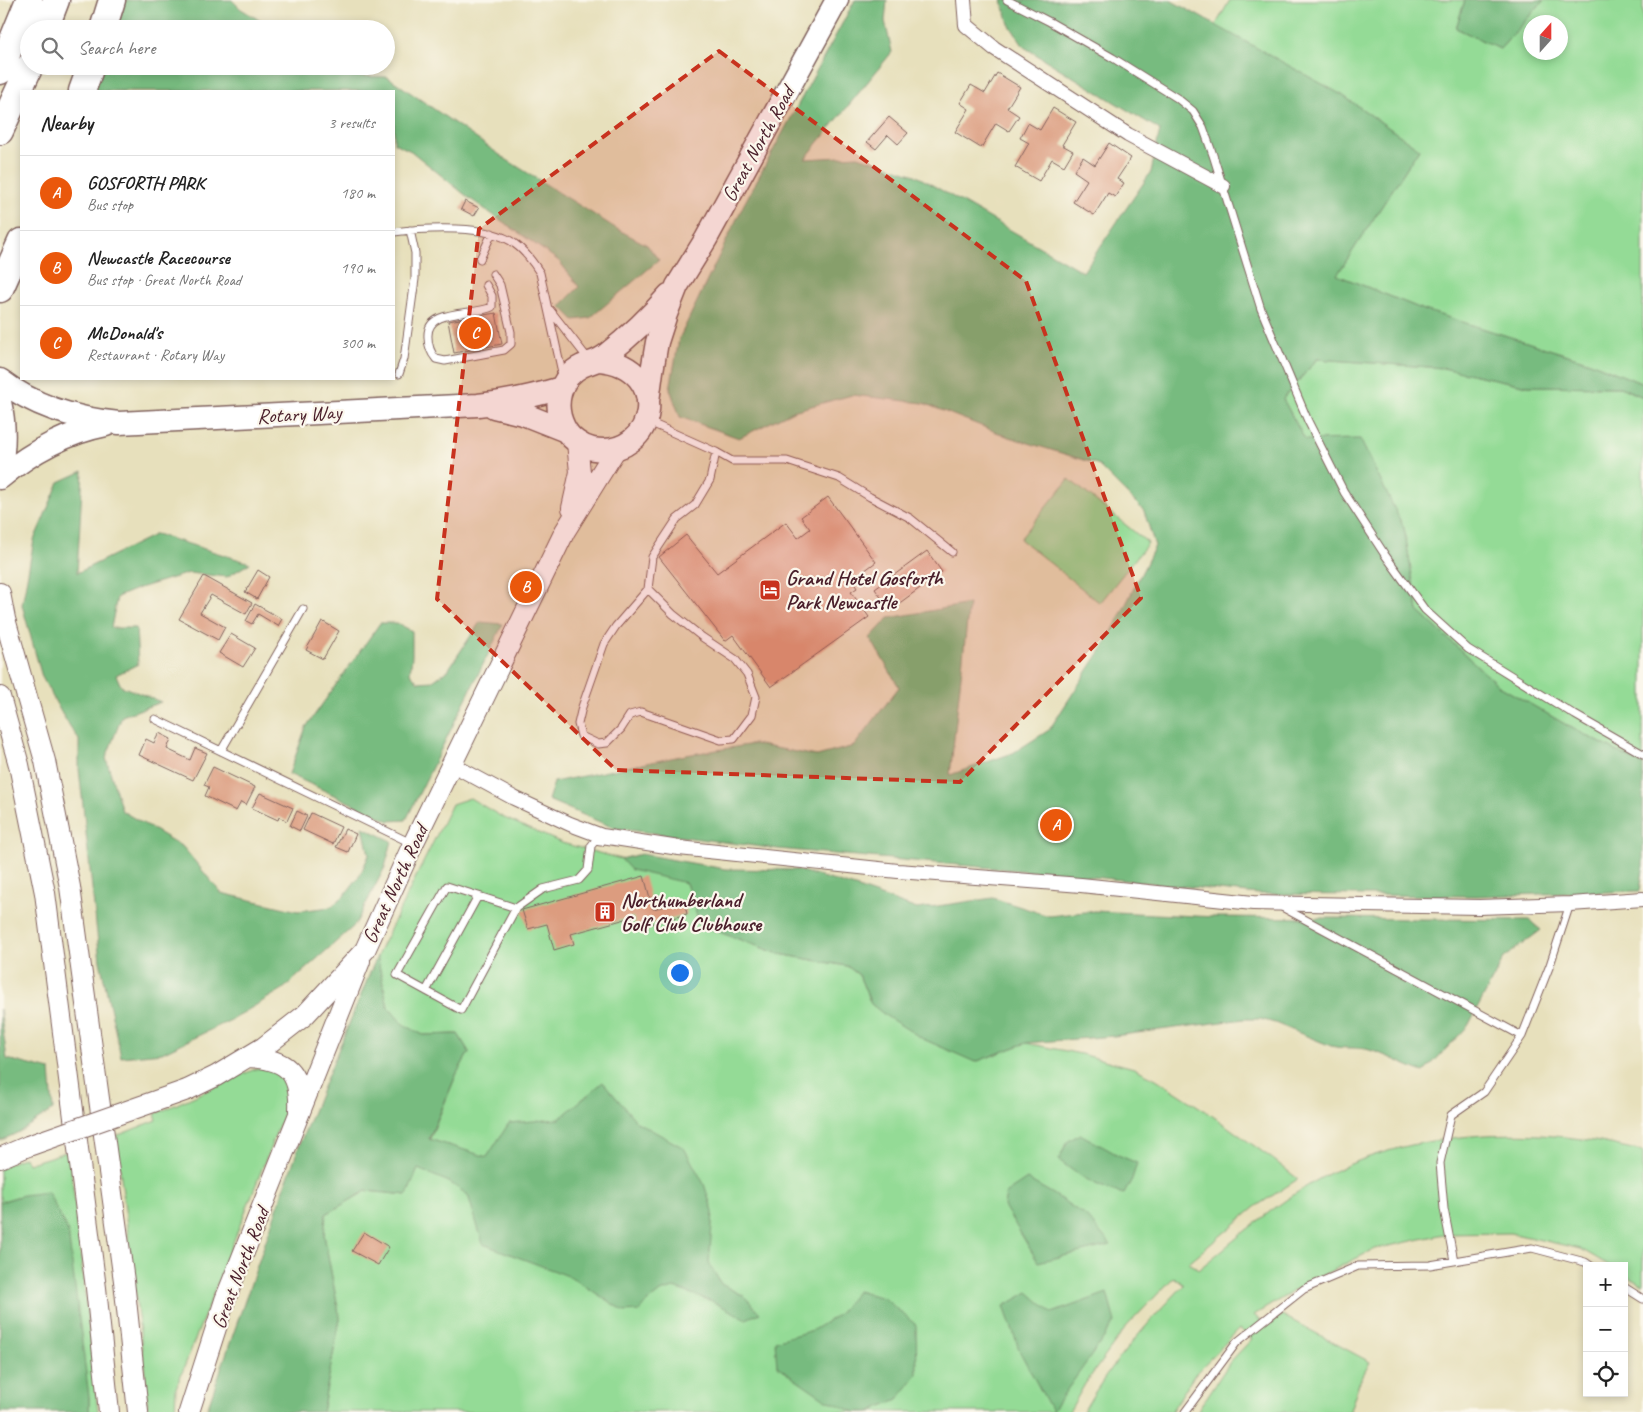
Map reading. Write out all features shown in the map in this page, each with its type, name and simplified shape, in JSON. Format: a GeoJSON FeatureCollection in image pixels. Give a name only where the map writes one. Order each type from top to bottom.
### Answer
{"type":"FeatureCollection","features":[{"type":"Feature","properties":{"kind":"highway"},"geometry":{"type":"LineString","coordinates":[[21,20],[29,0]]}},
{"type":"Feature","properties":{"kind":"highway"},"geometry":{"type":"LineString","coordinates":[[48,20],[56,0]]}},
{"type":"Feature","properties":{"kind":"highway"},"geometry":{"type":"LineString","coordinates":[[106,20],[112,0]]}},
{"type":"Feature","properties":{"kind":"highway"},"geometry":{"type":"LineString","coordinates":[[0,71],[20,22]]}},
{"type":"Feature","properties":{"kind":"highway"},"geometry":{"type":"LineString","coordinates":[[0,131],[26,75]]}},
{"type":"Feature","properties":{"kind":"highway"},"geometry":{"type":"LineString","coordinates":[[82,90],[88,75]]}},
{"type":"Feature","properties":{"kind":"highway"},"geometry":{"type":"LineString","coordinates":[[0,289],[20,244]]}},
{"type":"Feature","properties":{"kind":"main road","name":"Great North Road"},"geometry":{"type":"LineString","coordinates":[[677,286],[706,240],[837,0]]}},
{"type":"Feature","properties":{"kind":"main road"},"geometry":{"type":"LineString","coordinates":[[677,286],[657,342],[647,411],[641,431],[626,445],[616,449],[603,451],[589,449],[572,437],[561,422],[558,411],[558,399],[563,385],[576,370],[596,361],[647,319],[677,286]]}},
{"type":"Feature","properties":{"kind":"main road"},"geometry":{"type":"LineString","coordinates":[[596,361],[614,362],[627,367],[638,376],[645,387],[647,411]]}},
{"type":"Feature","properties":{"kind":"main road","name":"Rotary Way"},"geometry":{"type":"LineString","coordinates":[[0,380],[22,395],[59,412],[99,421],[119,423]]}},
{"type":"Feature","properties":{"kind":"main road","name":"Rotary Way"},"geometry":{"type":"LineString","coordinates":[[0,478],[28,457],[54,442],[89,429],[119,423],[507,402],[532,397],[563,385]]}},
{"type":"Feature","properties":{"kind":"main road"},"geometry":{"type":"LineString","coordinates":[[0,402],[4,436],[0,470]]}},
{"type":"Feature","properties":{"kind":"main road","name":"Rotary Way"},"geometry":{"type":"LineString","coordinates":[[478,404],[523,414],[572,437]]}},
{"type":"Feature","properties":{"kind":"main road","name":"Great North Road"},"geometry":{"type":"LineString","coordinates":[[565,531],[578,487],[580,472],[572,437]]}},
{"type":"Feature","properties":{"kind":"main road","name":"Great North Road"},"geometry":{"type":"LineString","coordinates":[[189,1412],[225,1300],[365,950],[413,844],[565,531],[616,449]]}},
{"type":"Feature","properties":{"kind":"main road"},"geometry":{"type":"LineString","coordinates":[[0,592],[5,619],[45,761],[70,887],[124,1280],[138,1412]]}},
{"type":"Feature","properties":{"kind":"main road"},"geometry":{"type":"LineString","coordinates":[[0,697],[19,764],[45,894],[96,1288],[108,1412]]}},
{"type":"Feature","properties":{"kind":"main road","name":"Great North Road"},"geometry":{"type":"LineString","coordinates":[[0,1158],[28,1146],[187,1090],[216,1076],[264,1047],[305,1015],[365,950]]}},
{"type":"Feature","properties":{"kind":"main road"},"geometry":{"type":"LineString","coordinates":[[248,1056],[281,1062],[292,1073],[299,1088],[299,1118]]}},
{"type":"Feature","properties":{"kind":"street"},"geometry":{"type":"LineString","coordinates":[[964,0],[966,25],[994,48],[1128,135],[1224,186]]}},
{"type":"Feature","properties":{"kind":"street"},"geometry":{"type":"LineString","coordinates":[[453,765],[514,798],[570,824],[602,836],[678,848],[898,871],[1081,885],[1253,903],[1479,907],[1643,899]]}},
{"type":"Feature","properties":{"kind":"lane"},"geometry":{"type":"LineString","coordinates":[[1007,0],[1113,58],[1177,98],[1193,111],[1203,126],[1224,186],[1261,309],[1308,421],[1344,492],[1385,554],[1426,610],[1468,649],[1575,715],[1643,754]]}},
{"type":"Feature","properties":{"kind":"lane"},"geometry":{"type":"LineString","coordinates":[[395,232],[461,229],[492,233],[514,243],[531,259],[540,274],[563,385]]}},
{"type":"Feature","properties":{"kind":"lane"},"geometry":{"type":"LineString","coordinates":[[399,374],[404,359],[415,278],[415,253],[410,230]]}},
{"type":"Feature","properties":{"kind":"lane"},"geometry":{"type":"LineString","coordinates":[[480,259],[492,233]]}},
{"type":"Feature","properties":{"kind":"lane"},"geometry":{"type":"LineString","coordinates":[[486,285],[492,296],[492,307],[440,317],[432,322],[429,327],[428,339],[429,348],[436,359],[445,361],[509,348],[511,332],[500,285],[493,274]]}},
{"type":"Feature","properties":{"kind":"lane"},"geometry":{"type":"LineString","coordinates":[[548,307],[596,361]]}},
{"type":"Feature","properties":{"kind":"lane"},"geometry":{"type":"LineString","coordinates":[[647,411],[732,461],[787,461],[839,478],[910,518],[952,552]]}},
{"type":"Feature","properties":{"kind":"lane"},"geometry":{"type":"LineString","coordinates":[[648,589],[673,614],[702,637],[736,659],[747,674],[756,697],[752,715],[734,738],[721,740],[641,712],[630,715],[621,729],[607,743],[598,744],[581,736],[578,724],[582,706],[604,644],[616,626],[648,589],[652,557],[677,520],[695,505],[710,480],[716,452]]}},
{"type":"Feature","properties":{"kind":"lane"},"geometry":{"type":"LineString","coordinates":[[221,751],[303,609]]}},
{"type":"Feature","properties":{"kind":"lane"},"geometry":{"type":"LineString","coordinates":[[155,719],[413,844]]}},
{"type":"Feature","properties":{"kind":"lane"},"geometry":{"type":"LineString","coordinates":[[516,908],[447,886],[397,975],[461,1010],[516,908],[543,889],[579,880],[588,870],[591,846],[595,841],[601,842],[602,836]]}},
{"type":"Feature","properties":{"kind":"lane"},"geometry":{"type":"LineString","coordinates":[[426,991],[478,896]]}},
{"type":"Feature","properties":{"kind":"lane"},"geometry":{"type":"LineString","coordinates":[[1275,903],[1522,1036]]}},
{"type":"Feature","properties":{"kind":"lane"},"geometry":{"type":"LineString","coordinates":[[1454,1261],[1444,1209],[1440,1163],[1451,1116],[1484,1092],[1522,1036],[1550,965],[1570,904]]}},
{"type":"Feature","properties":{"kind":"lane"},"geometry":{"type":"LineString","coordinates":[[1185,1412],[1237,1342],[1304,1289],[1358,1266],[1430,1265],[1532,1248],[1585,1262]]}},
{"type":"Feature","properties":{"kind":"lane"},"geometry":{"type":"LineString","coordinates":[[1628,1289],[1643,1298]]}},
{"type":"Feature","properties":{"kind":"highlighted area"},"geometry":{"type":"Polygon","coordinates":[[[719,51],[1026,281],[1141,598],[960,782],[616,770],[437,599],[479,229],[719,51]]]}},
{"type":"Feature","properties":{"kind":"green space"},"geometry":{"type":"Polygon","coordinates":[[[126,0],[232,0],[241,9],[259,20],[118,20],[126,0]]]}},
{"type":"Feature","properties":{"kind":"green space"},"geometry":{"type":"Polygon","coordinates":[[[855,0],[887,0],[885,21],[892,52],[805,159],[858,156],[915,175],[1083,272],[1151,172],[1160,130],[1024,47],[1009,24],[1002,0],[1170,0],[1342,95],[1419,149],[1337,275],[1424,310],[1590,362],[1643,384],[1643,397],[1620,387],[1528,386],[1443,368],[1317,359],[1283,399],[1305,440],[1360,439],[1404,528],[1418,611],[1499,686],[1570,727],[1643,765],[1643,869],[1640,891],[1476,896],[1258,894],[1083,876],[778,849],[614,828],[548,800],[554,782],[686,755],[754,744],[817,756],[854,746],[899,687],[870,638],[889,618],[969,604],[950,775],[1013,753],[1049,730],[1109,638],[1155,546],[1144,511],[1097,464],[1009,437],[923,403],[852,395],[793,411],[739,438],[680,417],[670,389],[679,339],[744,204],[855,0]]]}},
{"type":"Feature","properties":{"kind":"green space"},"geometry":{"type":"Polygon","coordinates":[[[1230,0],[1465,0],[1456,28],[1500,49],[1523,23],[1523,60],[1568,60],[1568,15],[1531,15],[1544,0],[1643,0],[1643,384],[1590,362],[1424,310],[1337,275],[1419,149],[1342,95],[1215,26],[1230,0]]]}},
{"type":"Feature","properties":{"kind":"green space"},"geometry":{"type":"Polygon","coordinates":[[[1465,0],[1544,0],[1531,15],[1523,15],[1523,23],[1500,49],[1456,28],[1465,0]]]}},
{"type":"Feature","properties":{"kind":"green space"},"geometry":{"type":"Polygon","coordinates":[[[98,75],[350,75],[388,77],[507,160],[617,229],[647,245],[659,260],[590,318],[574,320],[560,306],[579,287],[559,261],[469,198],[411,151],[395,143],[395,90],[92,90],[98,75]]]}},
{"type":"Feature","properties":{"kind":"green space"},"geometry":{"type":"Polygon","coordinates":[[[1317,359],[1443,368],[1528,386],[1620,387],[1643,397],[1643,765],[1570,727],[1499,686],[1418,611],[1404,528],[1305,440],[1283,399],[1317,359]]]}},
{"type":"Feature","properties":{"kind":"green space"},"geometry":{"type":"Polygon","coordinates":[[[83,471],[77,573],[156,534],[250,563],[227,577],[189,573],[139,588],[117,597],[111,628],[136,628],[138,664],[116,675],[121,686],[161,702],[122,716],[106,758],[122,811],[183,847],[221,893],[298,911],[331,907],[344,896],[360,875],[369,855],[363,827],[392,841],[385,867],[355,925],[283,989],[231,1020],[162,1053],[121,1057],[100,961],[79,769],[79,740],[42,677],[22,605],[34,540],[59,482],[83,471]]]}},
{"type":"Feature","properties":{"kind":"green space"},"geometry":{"type":"Polygon","coordinates":[[[1069,479],[1148,543],[1100,603],[1020,539],[1069,479]]]}},
{"type":"Feature","properties":{"kind":"green space"},"geometry":{"type":"Polygon","coordinates":[[[480,622],[503,624],[406,820],[389,821],[289,774],[306,727],[380,623],[397,623],[412,631],[410,673],[418,682],[433,681],[448,670],[480,622]]]}},
{"type":"Feature","properties":{"kind":"green space"},"geometry":{"type":"Polygon","coordinates":[[[470,798],[502,817],[562,843],[621,859],[672,868],[686,883],[700,925],[779,954],[847,966],[859,975],[871,1004],[975,1062],[1026,1043],[1081,1054],[1134,1068],[1156,1079],[1207,1112],[1298,1179],[1255,1207],[1189,1262],[1198,1270],[1287,1199],[1319,1179],[1355,1162],[1395,1149],[1436,1140],[1521,1134],[1563,1137],[1604,1143],[1643,1152],[1643,1285],[1628,1276],[1628,1262],[1603,1262],[1581,1249],[1510,1233],[1444,1234],[1375,1249],[1307,1283],[1254,1315],[1267,1326],[1282,1315],[1370,1362],[1359,1383],[1350,1410],[1352,1412],[1197,1412],[1230,1362],[1252,1339],[1239,1329],[1195,1374],[1171,1412],[1083,1412],[1117,1361],[1142,1330],[1184,1285],[1174,1277],[1127,1326],[1085,1384],[1069,1412],[322,1412],[340,1319],[324,1235],[326,1214],[366,1191],[407,1195],[457,1073],[469,1052],[458,1034],[423,1035],[403,1025],[388,1007],[377,956],[452,804],[470,798]]]}},
{"type":"Feature","properties":{"kind":"green space"},"geometry":{"type":"Polygon","coordinates":[[[641,854],[725,869],[798,870],[855,887],[917,909],[993,898],[1049,916],[1094,911],[1215,917],[1529,920],[1541,930],[1504,958],[1468,1026],[1424,1072],[1373,1051],[1362,1048],[1331,1046],[1275,1023],[1260,1019],[1244,1019],[1114,1036],[1026,1043],[975,1062],[923,1039],[886,1016],[871,1004],[859,975],[847,966],[779,954],[700,925],[686,883],[631,870],[621,859],[641,854]]]}},
{"type":"Feature","properties":{"kind":"green space"},"geometry":{"type":"Polygon","coordinates":[[[377,956],[388,1007],[403,1024],[423,1035],[458,1034],[469,1052],[457,1073],[429,1139],[487,1157],[509,1123],[559,1119],[603,1082],[637,1122],[684,1148],[704,1184],[713,1212],[709,1263],[721,1284],[744,1296],[760,1313],[746,1319],[712,1301],[674,1288],[660,1292],[639,1311],[625,1312],[571,1277],[483,1244],[468,1195],[449,1182],[418,1169],[407,1195],[366,1191],[326,1214],[324,1235],[340,1319],[322,1412],[206,1412],[300,1143],[377,956]]]}},
{"type":"Feature","properties":{"kind":"green space"},"geometry":{"type":"Polygon","coordinates":[[[0,1009],[7,1059],[50,1070],[53,1110],[19,1132],[0,1141],[0,1009]]]}},
{"type":"Feature","properties":{"kind":"green space"},"geometry":{"type":"Polygon","coordinates":[[[268,1068],[282,1074],[293,1090],[176,1388],[175,1412],[148,1412],[146,1381],[116,1136],[157,1120],[155,1114],[255,1069],[268,1068]]]}},
{"type":"Feature","properties":{"kind":"green space"},"geometry":{"type":"Polygon","coordinates":[[[1080,1134],[1137,1163],[1132,1179],[1124,1194],[1089,1181],[1059,1160],[1067,1142],[1080,1134]]]}},
{"type":"Feature","properties":{"kind":"green space"},"geometry":{"type":"Polygon","coordinates":[[[69,1151],[98,1412],[89,1412],[89,1397],[23,1195],[0,1202],[0,1167],[25,1157],[28,1164],[69,1151]]]}},
{"type":"Feature","properties":{"kind":"green space"},"geometry":{"type":"Polygon","coordinates":[[[1027,1179],[1087,1217],[1111,1245],[1038,1262],[1004,1206],[1006,1193],[1027,1179]]]}},
{"type":"Feature","properties":{"kind":"green space"},"geometry":{"type":"Polygon","coordinates":[[[48,1192],[68,1232],[89,1397],[89,1412],[0,1412],[0,1202],[23,1195],[48,1192]]]}},
{"type":"Feature","properties":{"kind":"green space"},"geometry":{"type":"Polygon","coordinates":[[[857,1291],[884,1298],[916,1325],[917,1374],[898,1399],[869,1412],[855,1412],[825,1399],[777,1366],[775,1341],[813,1330],[838,1315],[857,1291]]]}},
{"type":"Feature","properties":{"kind":"green space"},"geometry":{"type":"Polygon","coordinates":[[[1028,1292],[1052,1313],[1107,1293],[1115,1322],[1052,1411],[1020,1352],[1004,1306],[1028,1292]]]}},
{"type":"Feature","properties":{"kind":"building"},"geometry":{"type":"Polygon","coordinates":[[[997,73],[1020,87],[1007,108],[1019,116],[1009,131],[996,123],[981,148],[955,132],[969,109],[960,103],[971,85],[985,93],[997,73]]]}},
{"type":"Feature","properties":{"kind":"building"},"geometry":{"type":"Polygon","coordinates":[[[1053,108],[1076,122],[1062,145],[1073,151],[1064,166],[1052,159],[1039,181],[1015,167],[1029,143],[1020,138],[1028,123],[1040,130],[1053,108]]]}},
{"type":"Feature","properties":{"kind":"building"},"geometry":{"type":"Polygon","coordinates":[[[889,117],[908,133],[898,144],[888,135],[876,149],[867,142],[889,117]]]}},
{"type":"Feature","properties":{"kind":"building"},"geometry":{"type":"Polygon","coordinates":[[[1109,143],[1131,158],[1117,179],[1124,183],[1115,197],[1108,193],[1094,215],[1073,202],[1087,180],[1074,171],[1083,157],[1095,165],[1109,143]]]}},
{"type":"Feature","properties":{"kind":"building"},"geometry":{"type":"Polygon","coordinates":[[[465,201],[479,208],[474,216],[461,209],[465,201]]]}},
{"type":"Feature","properties":{"kind":"building"},"geometry":{"type":"Polygon","coordinates":[[[496,313],[502,344],[454,353],[448,321],[496,313]]]}},
{"type":"Feature","properties":{"kind":"building","name":"Grand Hotel Gosforth Park Newcastle"},"geometry":{"type":"Polygon","coordinates":[[[828,497],[876,562],[852,580],[857,588],[851,592],[869,617],[771,687],[733,635],[725,641],[659,557],[686,535],[717,573],[786,522],[798,538],[810,529],[801,517],[828,497]]]}},
{"type":"Feature","properties":{"kind":"building"},"geometry":{"type":"Polygon","coordinates":[[[927,551],[942,572],[890,610],[875,589],[927,551]]]}},
{"type":"Feature","properties":{"kind":"building"},"geometry":{"type":"Polygon","coordinates":[[[258,570],[269,577],[257,599],[245,592],[258,570]]]}},
{"type":"Feature","properties":{"kind":"building"},"geometry":{"type":"Polygon","coordinates":[[[204,576],[252,603],[246,614],[211,595],[200,613],[225,627],[218,640],[179,619],[204,576]]]}},
{"type":"Feature","properties":{"kind":"building"},"geometry":{"type":"Polygon","coordinates":[[[255,604],[282,619],[278,626],[258,614],[252,624],[246,621],[255,604]]]}},
{"type":"Feature","properties":{"kind":"building"},"geometry":{"type":"Polygon","coordinates":[[[322,621],[339,631],[323,659],[306,650],[322,621]]]}},
{"type":"Feature","properties":{"kind":"building"},"geometry":{"type":"Polygon","coordinates":[[[231,634],[255,648],[243,667],[219,653],[231,634]]]}},
{"type":"Feature","properties":{"kind":"building"},"geometry":{"type":"Polygon","coordinates":[[[159,733],[171,739],[167,749],[190,760],[195,748],[207,753],[193,780],[139,755],[146,739],[154,743],[159,733]]]}},
{"type":"Feature","properties":{"kind":"building"},"geometry":{"type":"Polygon","coordinates":[[[213,767],[255,787],[246,805],[241,802],[236,811],[205,796],[209,787],[204,785],[213,767]]]}},
{"type":"Feature","properties":{"kind":"building"},"geometry":{"type":"Polygon","coordinates":[[[260,793],[293,808],[287,821],[279,817],[278,820],[252,808],[260,793]]]}},
{"type":"Feature","properties":{"kind":"building"},"geometry":{"type":"Polygon","coordinates":[[[297,811],[307,816],[300,831],[290,826],[297,811]]]}},
{"type":"Feature","properties":{"kind":"building"},"geometry":{"type":"Polygon","coordinates":[[[311,813],[341,827],[333,844],[303,830],[311,813]]]}},
{"type":"Feature","properties":{"kind":"building"},"geometry":{"type":"Polygon","coordinates":[[[345,829],[356,834],[348,852],[336,847],[345,829]]]}},
{"type":"Feature","properties":{"kind":"building","name":"Northumberland Golf Club Clubhouse"},"geometry":{"type":"Polygon","coordinates":[[[644,876],[653,909],[684,901],[687,914],[636,928],[633,917],[571,934],[574,944],[554,950],[547,924],[528,929],[522,910],[644,876]]]}},
{"type":"Feature","properties":{"kind":"building"},"geometry":{"type":"Polygon","coordinates":[[[364,1232],[389,1247],[378,1265],[352,1251],[364,1232]]]}},
{"type":"Feature","properties":{"kind":"place","name":"McDonald's"},"geometry":{"type":"Point","coordinates":[475,333]}},
{"type":"Feature","properties":{"kind":"place","name":"Newcastle Racecourse"},"geometry":{"type":"Point","coordinates":[526,587]}},
{"type":"Feature","properties":{"kind":"place","name":"Grand Hotel Gosforth Park Newcastle"},"geometry":{"type":"Point","coordinates":[770,590]}},
{"type":"Feature","properties":{"kind":"place","name":"GOSFORTH PARK"},"geometry":{"type":"Point","coordinates":[1056,825]}},
{"type":"Feature","properties":{"kind":"place","name":"Northumberland Golf Club Clubhouse"},"geometry":{"type":"Point","coordinates":[605,912]}}]}
